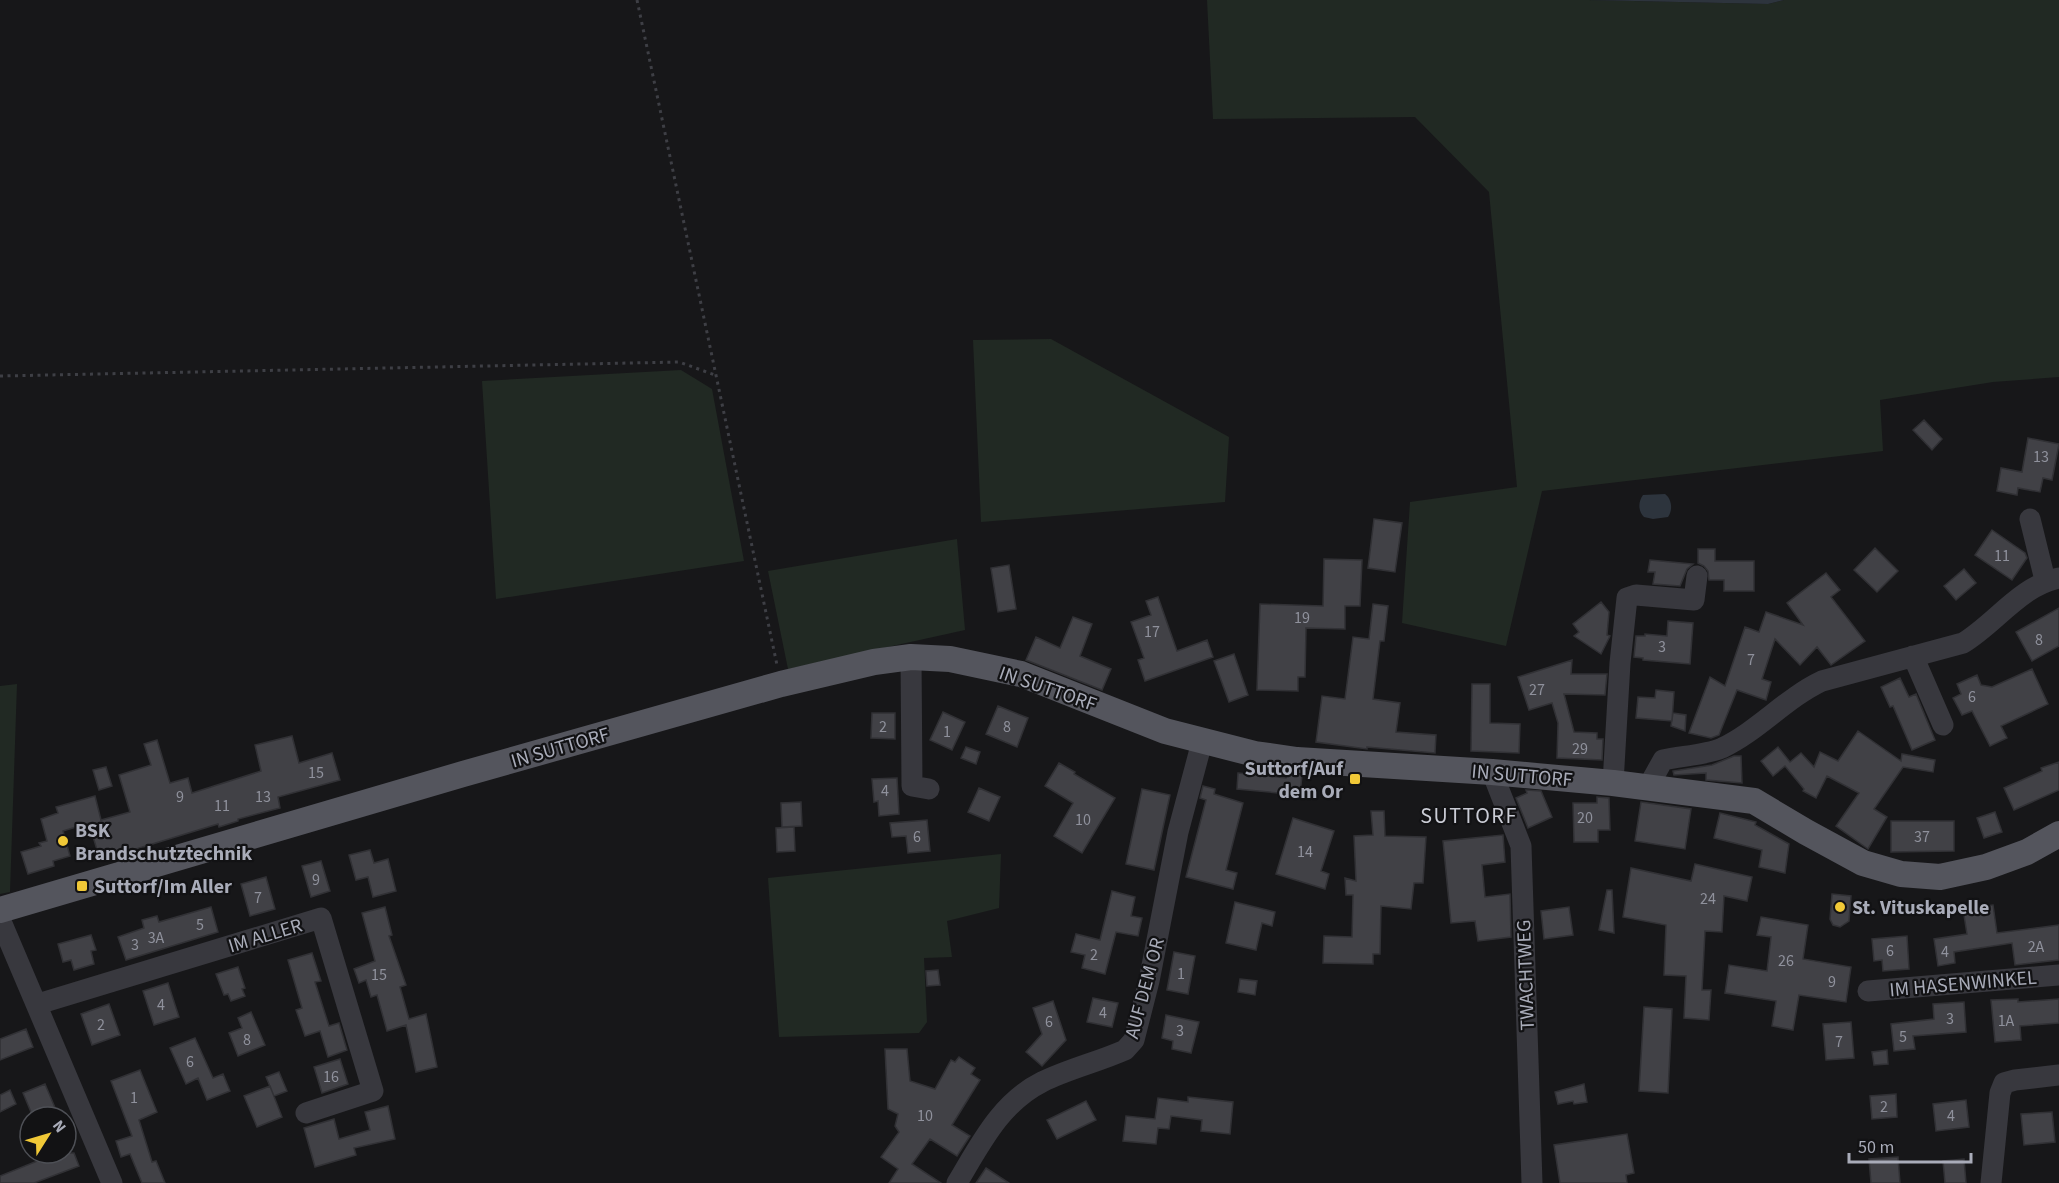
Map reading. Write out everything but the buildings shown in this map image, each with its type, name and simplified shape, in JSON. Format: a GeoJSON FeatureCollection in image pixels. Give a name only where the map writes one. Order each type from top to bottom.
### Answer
{"type":"FeatureCollection","features":[{"type":"Feature","properties":{"kind":"main road","name":"IN SUTTORF"},"geometry":{"type":"LineString","coordinates":[[0,910],[463,774],[781,684],[874,662],[911,657],[950,659],[1021,674],[1165,731],[1255,754],[1297,760],[1492,772],[1613,783],[1754,801],[1863,862],[1901,874],[1940,877],[1986,867],[2027,852],[2059,834]]}},
{"type":"Feature","properties":{"kind":"street"},"geometry":{"type":"LineString","coordinates":[[1648,787],[1663,760],[1720,749],[1737,740],[1808,687],[1822,681],[1963,643],[1975,636],[2029,590],[2052,579],[2030,519]]}},
{"type":"Feature","properties":{"kind":"street"},"geometry":{"type":"LineString","coordinates":[[1613,783],[1625,603],[1631,595],[1636,594],[1694,600],[1697,576]]}},
{"type":"Feature","properties":{"kind":"street"},"geometry":{"type":"LineString","coordinates":[[1913,656],[1943,725]]}},
{"type":"Feature","properties":{"kind":"street"},"geometry":{"type":"LineString","coordinates":[[911,657],[912,786],[929,789]]}},
{"type":"Feature","properties":{"kind":"street","name":"AUF DEM OR"},"geometry":{"type":"LineString","coordinates":[[957,1183],[988,1130],[1012,1103],[1041,1082],[1125,1050],[1134,1040],[1149,981],[1178,832],[1202,742]]}},
{"type":"Feature","properties":{"kind":"street","name":"TWACHTWEG"},"geometry":{"type":"LineString","coordinates":[[1492,772],[1521,846],[1532,1183]]}},
{"type":"Feature","properties":{"kind":"street","name":"IM ALLER"},"geometry":{"type":"LineString","coordinates":[[38,1004],[321,918],[373,1091],[306,1113]]}},
{"type":"Feature","properties":{"kind":"street"},"geometry":{"type":"LineString","coordinates":[[0,919],[112,1183]]}},
{"type":"Feature","properties":{"kind":"street","name":"IM HASENWINKEL"},"geometry":{"type":"LineString","coordinates":[[1868,991],[2059,975]]}},
{"type":"Feature","properties":{"kind":"street"},"geometry":{"type":"LineString","coordinates":[[1991,1183],[2000,1093],[2004,1083],[2059,1075]]}},
{"type":"Feature","properties":{"kind":"path"},"geometry":{"type":"LineString","coordinates":[[637,0],[781,684]]}},
{"type":"Feature","properties":{"kind":"path"},"geometry":{"type":"LineString","coordinates":[[0,376],[679,362],[715,375]]}},
{"type":"Feature","properties":{"kind":"shaded area"},"geometry":{"type":"Polygon","coordinates":[[[1207,0],[1589,0],[1768,4],[1784,0],[2059,0],[2059,377],[1993,382],[1880,400],[1883,451],[1542,491],[1506,646],[1402,623],[1410,502],[1517,487],[1489,192],[1415,117],[1213,119],[1207,0]]]}},
{"type":"Feature","properties":{"kind":"shaded area"},"geometry":{"type":"Polygon","coordinates":[[[1589,0],[1784,0],[1768,4],[1589,0]]]}},
{"type":"Feature","properties":{"kind":"shaded area"},"geometry":{"type":"Polygon","coordinates":[[[1051,339],[1229,437],[1225,502],[981,522],[973,340],[1051,339]]]}},
{"type":"Feature","properties":{"kind":"shaded area"},"geometry":{"type":"Polygon","coordinates":[[[681,370],[712,389],[744,561],[496,599],[482,381],[681,370]]]}},
{"type":"Feature","properties":{"kind":"shaded area"},"geometry":{"type":"Polygon","coordinates":[[[1665,494],[1671,505],[1668,517],[1653,519],[1644,517],[1639,506],[1643,495],[1665,494]]]}},
{"type":"Feature","properties":{"kind":"shaded area"},"geometry":{"type":"Polygon","coordinates":[[[957,539],[965,630],[788,669],[768,571],[957,539]]]}},
{"type":"Feature","properties":{"kind":"shaded area"},"geometry":{"type":"Polygon","coordinates":[[[17,684],[10,892],[0,894],[0,686],[17,684]]]}},
{"type":"Feature","properties":{"kind":"shaded area"},"geometry":{"type":"Polygon","coordinates":[[[1001,854],[999,908],[947,921],[952,957],[924,958],[927,1022],[919,1033],[779,1037],[768,878],[1001,854]]]}},
{"type":"Feature","properties":{"kind":"place","name":"Suttorf/Auf dem Or"},"geometry":{"type":"Point","coordinates":[1355,779]}},
{"type":"Feature","properties":{"kind":"place","name":"BSK Brandschutztechnik"},"geometry":{"type":"Point","coordinates":[63,841]}},
{"type":"Feature","properties":{"kind":"place","name":"Suttorf/Im Aller"},"geometry":{"type":"Point","coordinates":[82,886]}},
{"type":"Feature","properties":{"kind":"place","name":"St. Vituskapelle"},"geometry":{"type":"Point","coordinates":[1840,907]}},
{"type":"Feature","properties":{"kind":"district","name":"SUTTORF"},"geometry":{"type":"Point","coordinates":[1469,815]}}]}
